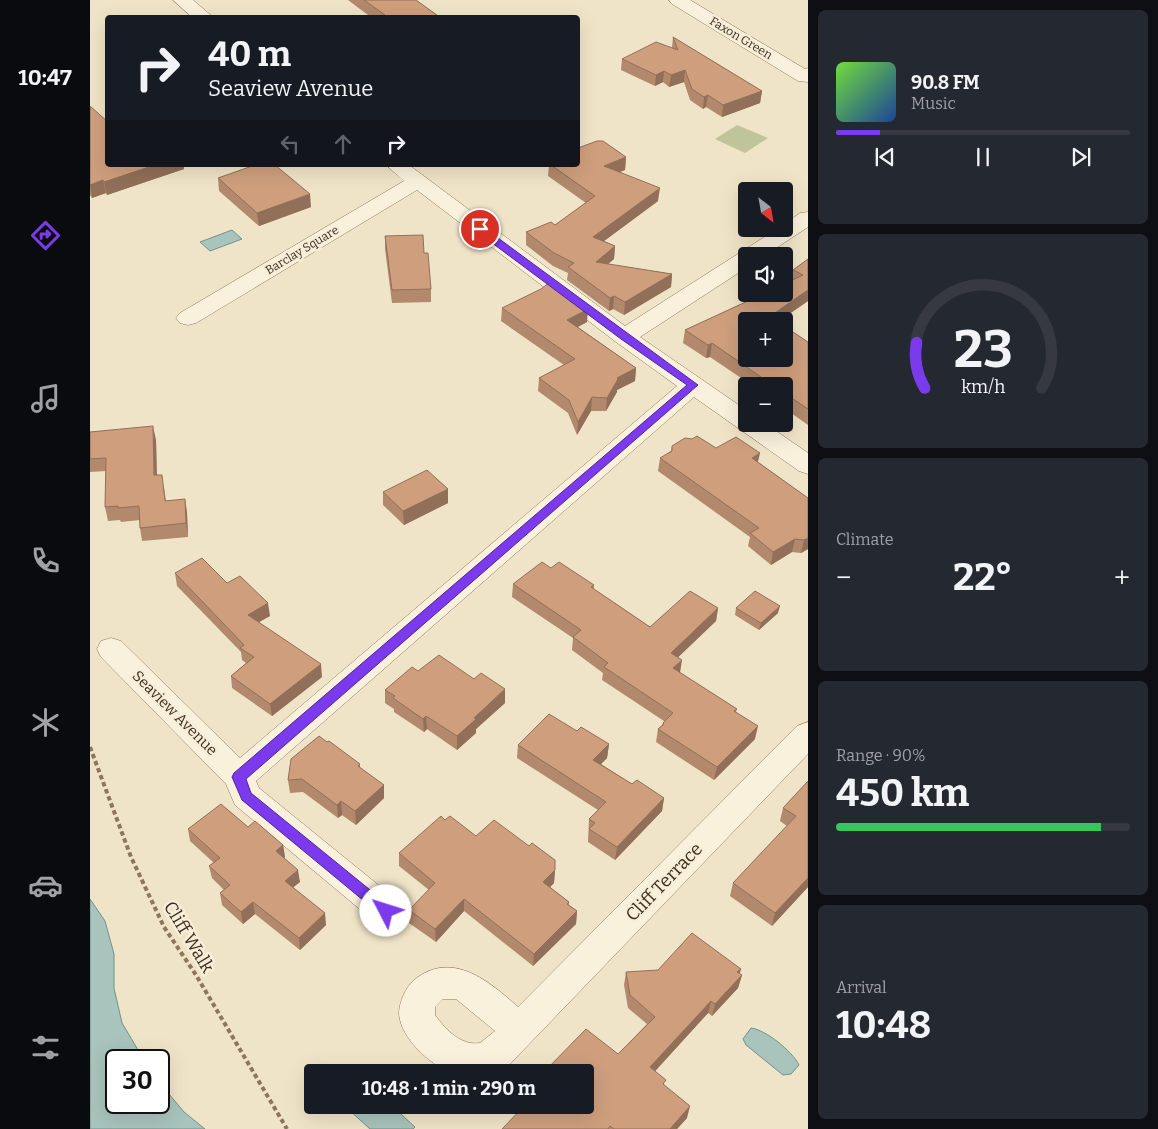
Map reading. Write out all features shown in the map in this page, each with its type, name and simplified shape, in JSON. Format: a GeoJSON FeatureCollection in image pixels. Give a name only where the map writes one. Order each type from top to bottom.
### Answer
{"type":"FeatureCollection","features":[{"type":"Feature","properties":{"kind":"street"},"geometry":{"type":"LineString","coordinates":[[182,0],[201,15]]}},
{"type":"Feature","properties":{"kind":"street","name":"Faxon Green"},"geometry":{"type":"LineString","coordinates":[[678,0],[806,76]]}},
{"type":"Feature","properties":{"kind":"street"},"geometry":{"type":"LineString","coordinates":[[398,167],[624,337],[738,417]]}},
{"type":"Feature","properties":{"kind":"street","name":"Barclay Square"},"geometry":{"type":"LineString","coordinates":[[188,318],[416,182]]}},
{"type":"Feature","properties":{"kind":"street"},"geometry":{"type":"LineString","coordinates":[[764,247],[808,218]]}},
{"type":"Feature","properties":{"kind":"street"},"geometry":{"type":"LineString","coordinates":[[624,337],[738,263]]}},
{"type":"Feature","properties":{"kind":"street"},"geometry":{"type":"LineString","coordinates":[[239,777],[693,385]]}},
{"type":"Feature","properties":{"kind":"street"},"geometry":{"type":"LineString","coordinates":[[760,432],[808,465]]}},
{"type":"Feature","properties":{"kind":"street","name":"Seaview Avenue"},"geometry":{"type":"LineString","coordinates":[[112,649],[239,777],[246,796],[386,911]]}},
{"type":"Feature","properties":{"kind":"street","name":"Cliff Terrace"},"geometry":{"type":"LineString","coordinates":[[519,1030],[808,734]]}},
{"type":"Feature","properties":{"kind":"path","name":"Cliff Walk"},"geometry":{"type":"LineString","coordinates":[[90,748],[132,857],[164,926],[196,975],[287,1129]]}},
{"type":"Feature","properties":{"kind":"green space"},"geometry":{"type":"Polygon","coordinates":[[[737,125],[768,138],[745,153],[715,139],[737,125]]]}},
{"type":"Feature","properties":{"kind":"water"},"geometry":{"type":"Polygon","coordinates":[[[232,230],[242,239],[210,251],[200,242],[232,230]]]}},
{"type":"Feature","properties":{"kind":"water"},"geometry":{"type":"Polygon","coordinates":[[[90,899],[105,921],[114,954],[114,988],[122,1023],[137,1049],[105,1049],[105,1114],[170,1114],[170,1095],[184,1112],[205,1129],[90,1129],[90,899]]]}},
{"type":"Feature","properties":{"kind":"water"},"geometry":{"type":"Polygon","coordinates":[[[751,1028],[771,1037],[796,1059],[799,1065],[791,1074],[783,1075],[746,1045],[743,1039],[751,1028]]]}},
{"type":"Feature","properties":{"kind":"water"},"geometry":{"type":"Polygon","coordinates":[[[354,1114],[401,1114],[415,1127],[413,1129],[370,1129],[354,1114]]]}},
{"type":"Feature","properties":{"kind":"building"},"geometry":{"type":"Polygon","coordinates":[[[364,0],[416,0],[437,15],[385,15],[364,0]]]}},
{"type":"Feature","properties":{"kind":"building"},"geometry":{"type":"Polygon","coordinates":[[[673,37],[762,91],[723,105],[708,95],[704,97],[692,89],[685,70],[671,75],[664,71],[656,75],[622,59],[656,42],[678,50],[673,37]]]}},
{"type":"Feature","properties":{"kind":"building"},"geometry":{"type":"Polygon","coordinates":[[[90,106],[105,119],[105,167],[149,167],[90,185],[90,106]]]}},
{"type":"Feature","properties":{"kind":"building"},"geometry":{"type":"Polygon","coordinates":[[[597,141],[603,141],[626,157],[604,166],[660,188],[593,237],[615,246],[596,262],[672,274],[625,302],[614,296],[610,298],[568,267],[574,263],[554,253],[526,232],[551,222],[555,225],[595,196],[554,167],[580,167],[580,147],[597,141]]]}},
{"type":"Feature","properties":{"kind":"building"},"geometry":{"type":"Polygon","coordinates":[[[249,167],[277,167],[310,194],[257,213],[218,178],[249,167]]]}},
{"type":"Feature","properties":{"kind":"building"},"geometry":{"type":"Polygon","coordinates":[[[423,235],[424,253],[428,253],[431,289],[392,290],[385,236],[423,235]]]}},
{"type":"Feature","properties":{"kind":"building"},"geometry":{"type":"Polygon","coordinates":[[[808,259],[808,290],[793,300],[793,280],[803,275],[793,270],[808,259]]]}},
{"type":"Feature","properties":{"kind":"building"},"geometry":{"type":"Polygon","coordinates":[[[551,281],[588,309],[567,320],[636,368],[617,378],[607,398],[592,397],[578,422],[569,400],[539,378],[575,359],[502,308],[541,289],[551,281]]]}},
{"type":"Feature","properties":{"kind":"building"},"geometry":{"type":"Polygon","coordinates":[[[746,302],[791,302],[776,312],[738,312],[738,361],[712,343],[708,345],[685,330],[746,302]]]}},
{"type":"Feature","properties":{"kind":"building"},"geometry":{"type":"Polygon","coordinates":[[[793,332],[808,342],[808,409],[793,399],[793,377],[761,377],[747,367],[793,367],[793,332]]]}},
{"type":"Feature","properties":{"kind":"building"},"geometry":{"type":"Polygon","coordinates":[[[153,426],[154,475],[162,475],[165,501],[185,499],[186,523],[140,528],[139,506],[105,507],[106,458],[90,459],[90,432],[153,426]]]}},
{"type":"Feature","properties":{"kind":"building"},"geometry":{"type":"Polygon","coordinates":[[[697,436],[716,448],[736,437],[760,453],[752,458],[808,498],[808,538],[804,540],[795,539],[773,552],[750,533],[759,528],[660,458],[672,451],[672,446],[685,438],[692,439],[697,436]]]}},
{"type":"Feature","properties":{"kind":"building"},"geometry":{"type":"Polygon","coordinates":[[[427,470],[448,489],[403,511],[383,492],[427,470]]]}},
{"type":"Feature","properties":{"kind":"building"},"geometry":{"type":"Polygon","coordinates":[[[202,558],[227,583],[240,576],[268,603],[248,615],[321,664],[270,704],[231,676],[254,657],[240,648],[244,645],[175,573],[202,558]]]}},
{"type":"Feature","properties":{"kind":"building"},"geometry":{"type":"Polygon","coordinates":[[[542,562],[551,568],[559,562],[594,585],[591,587],[650,627],[690,591],[718,608],[671,653],[682,660],[673,668],[737,709],[734,711],[758,726],[717,767],[658,729],[673,713],[604,667],[608,663],[573,637],[581,630],[513,584],[542,562]]]}},
{"type":"Feature","properties":{"kind":"building"},"geometry":{"type":"Polygon","coordinates":[[[755,591],[780,606],[761,623],[736,608],[755,591]]]}},
{"type":"Feature","properties":{"kind":"building"},"geometry":{"type":"Polygon","coordinates":[[[439,655],[474,679],[481,673],[505,689],[457,736],[426,716],[423,719],[393,698],[395,696],[385,690],[412,667],[418,671],[439,655]]]}},
{"type":"Feature","properties":{"kind":"building"},"geometry":{"type":"Polygon","coordinates":[[[549,714],[577,731],[581,727],[609,744],[593,760],[632,784],[637,780],[664,798],[617,847],[589,829],[595,823],[589,819],[606,802],[518,745],[549,714]]]}},
{"type":"Feature","properties":{"kind":"building"},"geometry":{"type":"Polygon","coordinates":[[[319,736],[327,742],[329,741],[360,764],[358,766],[384,785],[355,811],[341,801],[337,805],[302,779],[288,780],[291,759],[319,736]]]}},
{"type":"Feature","properties":{"kind":"building"},"geometry":{"type":"Polygon","coordinates":[[[808,781],[808,878],[775,913],[733,883],[796,816],[783,808],[808,781]]]}},
{"type":"Feature","properties":{"kind":"building"},"geometry":{"type":"Polygon","coordinates":[[[221,804],[248,827],[255,821],[283,845],[276,851],[298,870],[285,881],[325,913],[299,938],[253,902],[241,912],[220,893],[230,885],[209,866],[220,858],[188,829],[221,804]]]}},
{"type":"Feature","properties":{"kind":"building"},"geometry":{"type":"Polygon","coordinates":[[[441,816],[445,820],[450,816],[476,836],[494,820],[529,846],[532,843],[555,860],[555,870],[543,882],[569,902],[567,904],[577,911],[534,954],[464,899],[435,929],[409,910],[435,883],[399,853],[441,816]]]}},
{"type":"Feature","properties":{"kind":"building"},"geometry":{"type":"Polygon","coordinates":[[[692,933],[741,969],[737,972],[742,975],[715,1004],[711,1001],[650,1067],[666,1080],[663,1084],[690,1106],[670,1129],[614,1129],[610,1126],[608,1129],[502,1129],[516,1114],[594,1114],[594,1064],[552,1064],[586,1029],[618,1054],[655,1017],[630,995],[626,972],[658,970],[692,933]]]}},
{"type":"Feature","properties":{"kind":"route"},"geometry":{"type":"LineString","coordinates":[[386,911],[246,796],[239,777],[693,385],[624,337],[480,229]]}}]}
